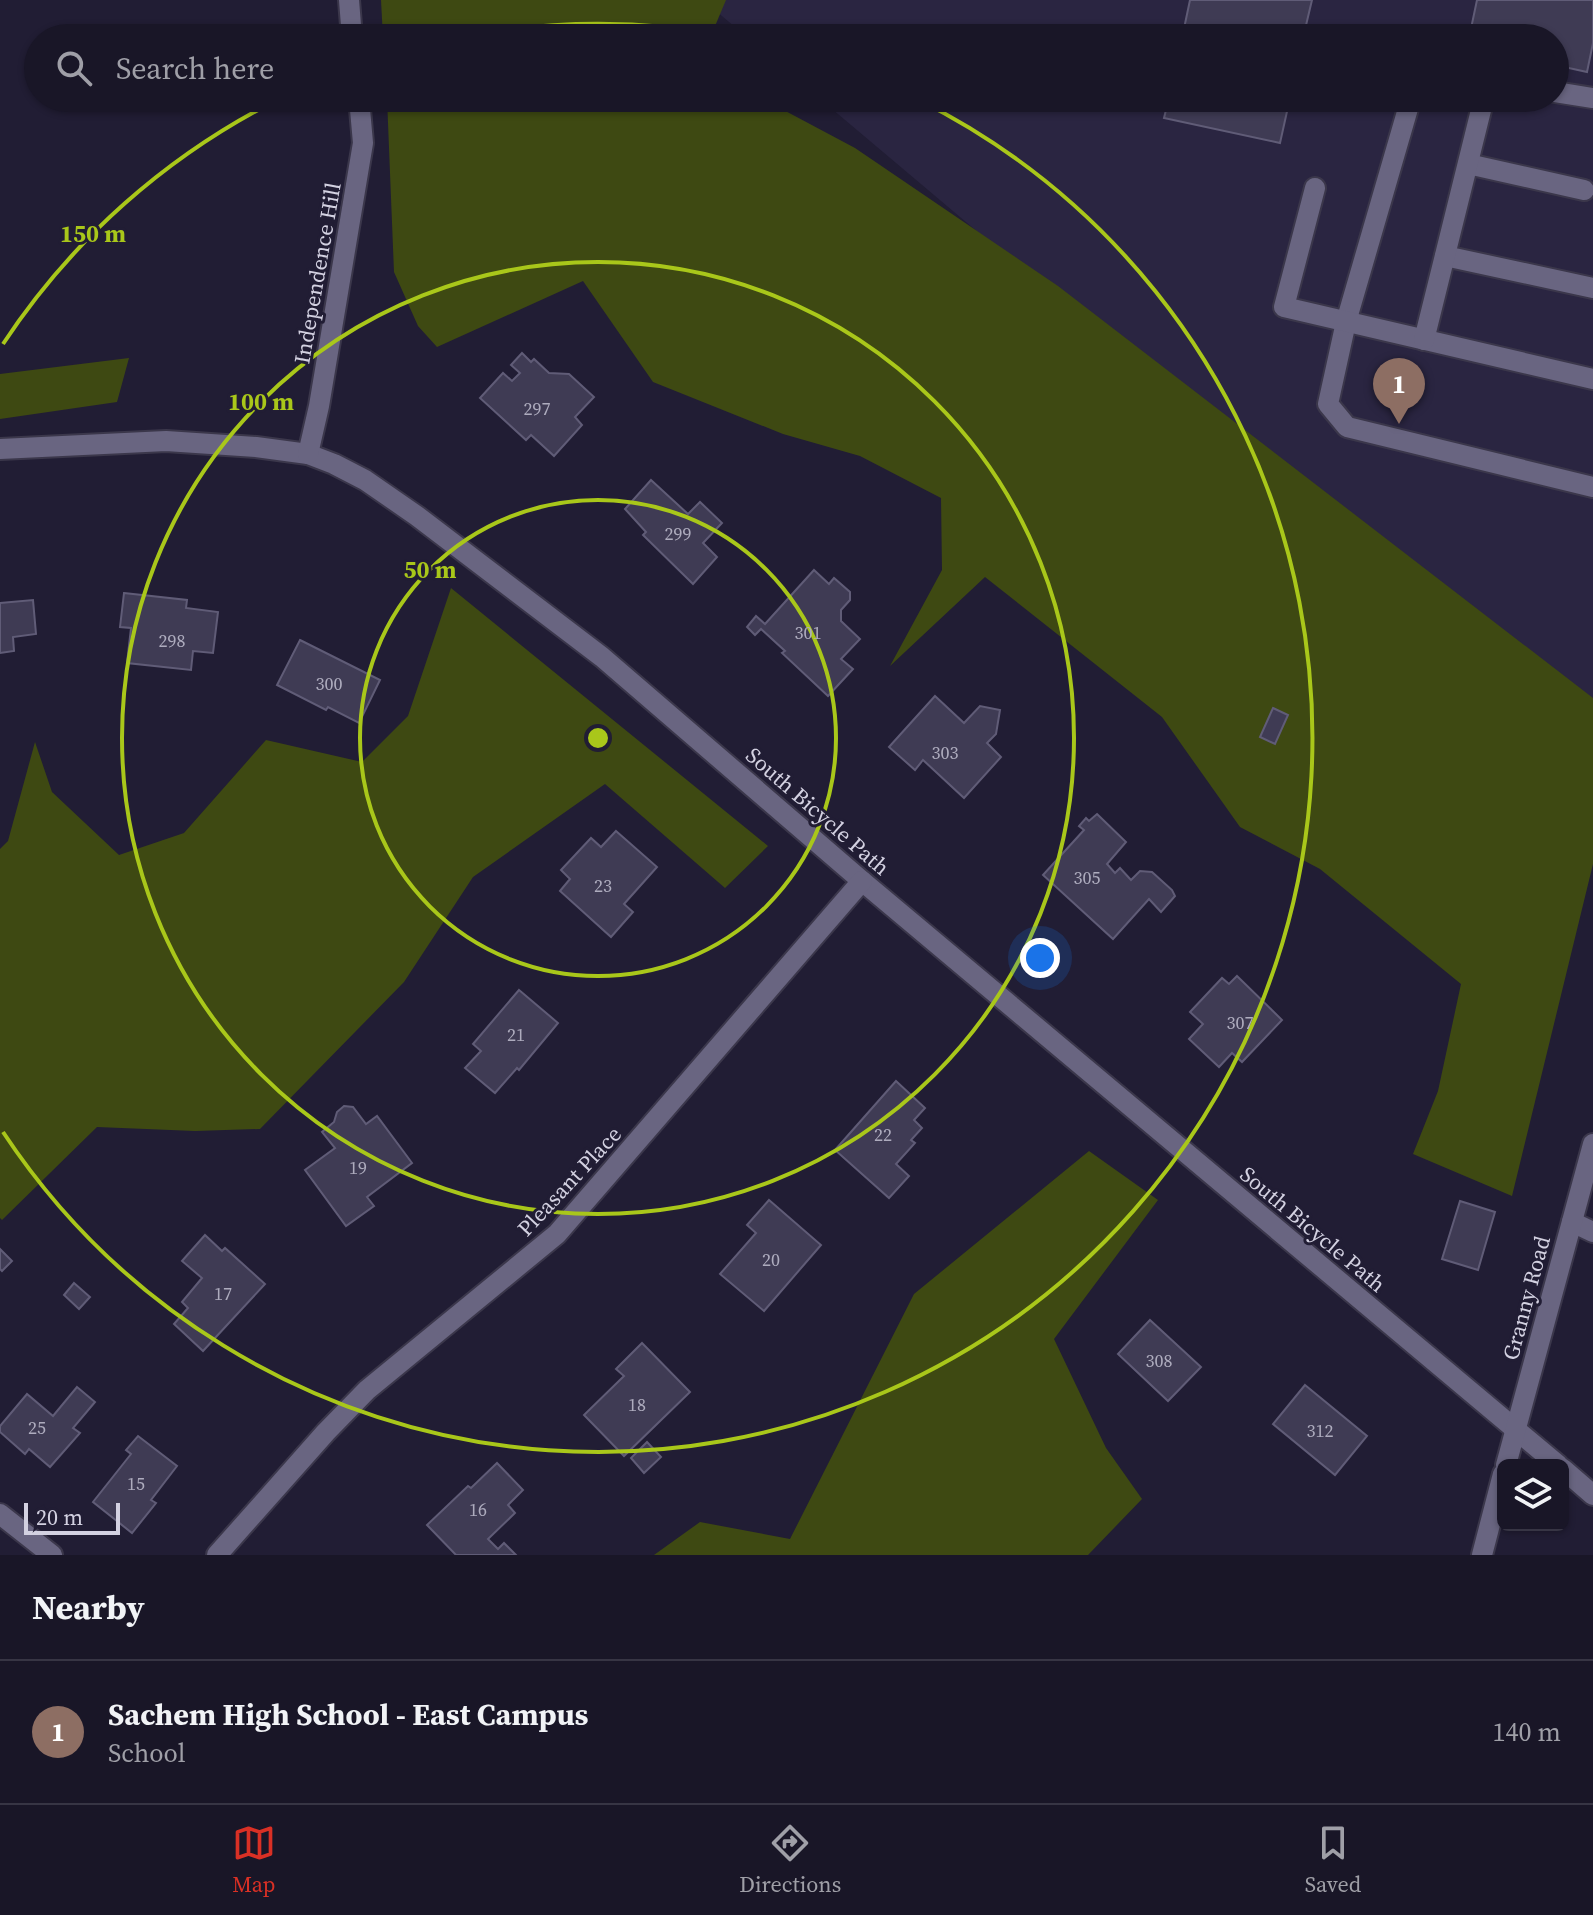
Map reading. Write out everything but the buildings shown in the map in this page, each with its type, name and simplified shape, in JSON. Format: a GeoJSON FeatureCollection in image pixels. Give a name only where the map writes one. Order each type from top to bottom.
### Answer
{"type":"FeatureCollection","features":[{"type":"Feature","properties":{"kind":"street"},"geometry":{"type":"LineString","coordinates":[[349,0],[351,24]]}},
{"type":"Feature","properties":{"kind":"street"},"geometry":{"type":"LineString","coordinates":[[1569,94],[1593,98]]}},
{"type":"Feature","properties":{"kind":"street","name":"Independence Hill"},"geometry":{"type":"LineString","coordinates":[[308,454],[319,406],[363,143],[360,112]]}},
{"type":"Feature","properties":{"kind":"street"},"geometry":{"type":"LineString","coordinates":[[1407,112],[1346,322],[1328,404],[1347,427],[1593,487]]}},
{"type":"Feature","properties":{"kind":"street"},"geometry":{"type":"LineString","coordinates":[[1424,340],[1481,112]]}},
{"type":"Feature","properties":{"kind":"street"},"geometry":{"type":"LineString","coordinates":[[1468,164],[1584,190]]}},
{"type":"Feature","properties":{"kind":"street"},"geometry":{"type":"LineString","coordinates":[[1315,188],[1284,307],[1593,379]]}},
{"type":"Feature","properties":{"kind":"street"},"geometry":{"type":"LineString","coordinates":[[1445,256],[1593,288]]}},
{"type":"Feature","properties":{"kind":"street","name":"South Bicycle Path"},"geometry":{"type":"LineString","coordinates":[[0,449],[166,441],[256,447],[308,454],[365,480],[602,657],[862,881],[1551,1459]]}},
{"type":"Feature","properties":{"kind":"street","name":"Pleasant Place"},"geometry":{"type":"LineString","coordinates":[[217,1555],[367,1390],[557,1234],[862,881]]}},
{"type":"Feature","properties":{"kind":"street","name":"Granny Road"},"geometry":{"type":"LineString","coordinates":[[1507,1459],[1593,1144]]}},
{"type":"Feature","properties":{"kind":"street"},"geometry":{"type":"LineString","coordinates":[[1572,1222],[1593,1232]]}},
{"type":"Feature","properties":{"kind":"street"},"geometry":{"type":"LineString","coordinates":[[1569,1474],[1593,1495]]}},
{"type":"Feature","properties":{"kind":"street"},"geometry":{"type":"LineString","coordinates":[[1482,1555],[1497,1497]]}},
{"type":"Feature","properties":{"kind":"street"},"geometry":{"type":"LineString","coordinates":[[0,1514],[52,1555]]}},
{"type":"Feature","properties":{"kind":"shaded area"},"geometry":{"type":"Polygon","coordinates":[[[703,0],[1593,0],[1593,751],[836,112],[1569,112],[1569,24],[731,24],[703,0]]]}},
{"type":"Feature","properties":{"kind":"green space"},"geometry":{"type":"Polygon","coordinates":[[[381,0],[726,0],[716,24],[382,24],[381,0]]]}},
{"type":"Feature","properties":{"kind":"green space"},"geometry":{"type":"Polygon","coordinates":[[[388,112],[787,112],[855,148],[1058,286],[1593,698],[1593,864],[1512,1196],[1413,1154],[1438,1091],[1461,984],[1320,869],[1240,827],[1162,717],[985,577],[890,666],[942,570],[941,498],[860,456],[783,434],[653,382],[583,281],[437,347],[418,326],[394,272],[388,112]]]}},
{"type":"Feature","properties":{"kind":"green space"},"geometry":{"type":"Polygon","coordinates":[[[129,358],[117,402],[0,419],[0,374],[129,358]]]}},
{"type":"Feature","properties":{"kind":"green space"},"geometry":{"type":"Polygon","coordinates":[[[451,588],[768,846],[725,888],[605,784],[473,877],[404,982],[260,1129],[195,1131],[97,1127],[2,1220],[0,849],[8,841],[35,742],[52,792],[119,855],[184,833],[266,740],[362,762],[408,716],[451,588]]]}},
{"type":"Feature","properties":{"kind":"green space"},"geometry":{"type":"Polygon","coordinates":[[[1089,1151],[1158,1200],[1054,1339],[1106,1448],[1142,1499],[1088,1555],[654,1555],[700,1522],[790,1539],[914,1294],[1089,1151]]]}},
{"type":"Feature","properties":{"kind":"place","name":"Sachem High School - East Campus"},"geometry":{"type":"Point","coordinates":[1399,424]}}]}
